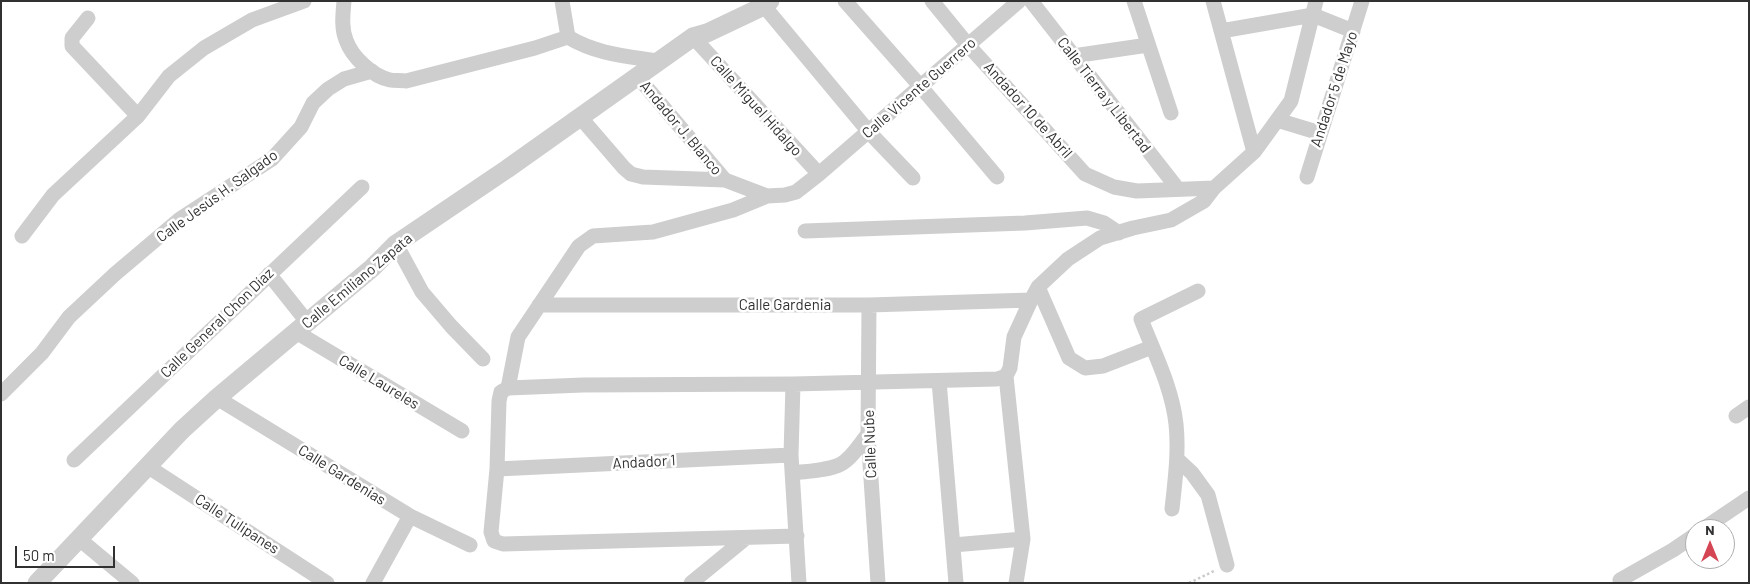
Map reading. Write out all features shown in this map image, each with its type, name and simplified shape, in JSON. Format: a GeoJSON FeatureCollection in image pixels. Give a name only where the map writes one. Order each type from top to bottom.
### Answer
{"type":"FeatureCollection","features":[{"type":"Feature","properties":{"kind":"street"},"geometry":{"type":"LineString","coordinates":[[22,236],[53,195],[138,116],[169,76],[204,48],[252,20],[304,1]]}},
{"type":"Feature","properties":{"kind":"street"},"geometry":{"type":"LineString","coordinates":[[344,1],[342,21],[346,40],[355,56],[372,71],[390,80],[406,81],[535,48],[568,36]]}},
{"type":"Feature","properties":{"kind":"street"},"geometry":{"type":"LineString","coordinates":[[562,1],[568,36],[583,46],[605,53],[658,60]]}},
{"type":"Feature","properties":{"kind":"street"},"geometry":{"type":"LineString","coordinates":[[845,1],[921,86],[997,177]]}},
{"type":"Feature","properties":{"kind":"street","name":"Andador 10 de Abril"},"geometry":{"type":"LineString","coordinates":[[932,1],[968,45],[1085,174],[1114,187],[1137,191],[1178,189]]}},
{"type":"Feature","properties":{"kind":"street","name":"Calle Vicente Guerrero"},"geometry":{"type":"LineString","coordinates":[[767,196],[786,195],[796,192],[869,132],[1019,1]]}},
{"type":"Feature","properties":{"kind":"street","name":"Calle Tierra y Libertad"},"geometry":{"type":"LineString","coordinates":[[1030,1],[1178,189]]}},
{"type":"Feature","properties":{"kind":"street"},"geometry":{"type":"LineString","coordinates":[[1134,1],[1171,113]]}},
{"type":"Feature","properties":{"kind":"street"},"geometry":{"type":"LineString","coordinates":[[1212,1],[1254,152]]}},
{"type":"Feature","properties":{"kind":"street","name":"Andador 5 de Mayo"},"geometry":{"type":"LineString","coordinates":[[1307,177],[1362,1]]}},
{"type":"Feature","properties":{"kind":"street"},"geometry":{"type":"LineString","coordinates":[[767,4],[869,132],[913,178]]}},
{"type":"Feature","properties":{"kind":"street","name":"Calle Emiliano Zapata"},"geometry":{"type":"LineString","coordinates":[[37,583],[147,466],[217,398],[372,268],[396,244],[580,117],[693,36],[707,32],[767,4]]}},
{"type":"Feature","properties":{"kind":"street"},"geometry":{"type":"LineString","coordinates":[[1221,31],[1315,8],[1353,30]]}},
{"type":"Feature","properties":{"kind":"street"},"geometry":{"type":"LineString","coordinates":[[1016,583],[1023,539],[1006,376],[1010,368],[1014,338],[1035,294],[1068,259],[1100,238],[1171,220],[1204,201],[1214,188],[1254,152],[1291,100],[1315,8]]}},
{"type":"Feature","properties":{"kind":"street"},"geometry":{"type":"LineString","coordinates":[[88,18],[72,38],[72,46],[138,116]]}},
{"type":"Feature","properties":{"kind":"street","name":"Calle Miguel Hidalgo"},"geometry":{"type":"LineString","coordinates":[[693,36],[819,174]]}},
{"type":"Feature","properties":{"kind":"street"},"geometry":{"type":"LineString","coordinates":[[1073,56],[1148,45]]}},
{"type":"Feature","properties":{"kind":"street","name":"Calle Jesús H. Salgado"},"geometry":{"type":"LineString","coordinates":[[1,394],[42,353],[69,317],[115,274],[180,219],[272,159],[301,127],[314,103],[328,89],[344,79],[372,71]]}},
{"type":"Feature","properties":{"kind":"street","name":"Andador J. Blanco"},"geometry":{"type":"LineString","coordinates":[[637,76],[725,180]]}},
{"type":"Feature","properties":{"kind":"street"},"geometry":{"type":"LineString","coordinates":[[580,117],[631,174],[643,177],[725,180],[767,196]]}},
{"type":"Feature","properties":{"kind":"street"},"geometry":{"type":"LineString","coordinates":[[1277,120],[1320,133]]}},
{"type":"Feature","properties":{"kind":"street","name":"Calle General Chon Díaz"},"geometry":{"type":"LineString","coordinates":[[74,460],[362,187]]}},
{"type":"Feature","properties":{"kind":"street"},"geometry":{"type":"LineString","coordinates":[[1178,189],[1214,188]]}},
{"type":"Feature","properties":{"kind":"street"},"geometry":{"type":"LineString","coordinates":[[508,388],[518,337],[579,246],[593,236],[653,232],[733,210],[767,196]]}},
{"type":"Feature","properties":{"kind":"street"},"geometry":{"type":"LineString","coordinates":[[805,231],[1025,223],[1087,218],[1104,223],[1119,233]]}},
{"type":"Feature","properties":{"kind":"street"},"geometry":{"type":"LineString","coordinates":[[396,244],[422,292],[483,360]]}},
{"type":"Feature","properties":{"kind":"street"},"geometry":{"type":"LineString","coordinates":[[269,274],[302,327]]}},
{"type":"Feature","properties":{"kind":"street"},"geometry":{"type":"LineString","coordinates":[[1172,508],[1177,459],[1176,424],[1167,383],[1141,319],[1198,291]]}},
{"type":"Feature","properties":{"kind":"street"},"geometry":{"type":"LineString","coordinates":[[1035,294],[1069,358],[1085,368],[1103,366],[1152,347]]}},
{"type":"Feature","properties":{"kind":"street","name":"Calle Gardenia"},"geometry":{"type":"LineString","coordinates":[[539,305],[869,305],[1035,294]]}},
{"type":"Feature","properties":{"kind":"street","name":"Calle Nube"},"geometry":{"type":"LineString","coordinates":[[869,305],[868,434],[878,583]]}},
{"type":"Feature","properties":{"kind":"street","name":"Calle Laureles"},"geometry":{"type":"LineString","coordinates":[[302,327],[462,431]]}},
{"type":"Feature","properties":{"kind":"street"},"geometry":{"type":"LineString","coordinates":[[796,536],[503,544],[494,541],[491,532],[501,392],[508,388],[583,385],[793,384],[869,381],[997,380],[1006,376]]}},
{"type":"Feature","properties":{"kind":"street"},"geometry":{"type":"LineString","coordinates":[[939,381],[956,583]]}},
{"type":"Feature","properties":{"kind":"street"},"geometry":{"type":"LineString","coordinates":[[793,384],[791,455],[799,583]]}},
{"type":"Feature","properties":{"kind":"street","name":"Calle Gardenias"},"geometry":{"type":"LineString","coordinates":[[217,398],[410,516],[470,545]]}},
{"type":"Feature","properties":{"kind":"street"},"geometry":{"type":"LineString","coordinates":[[1736,416],[1749,407]]}},
{"type":"Feature","properties":{"kind":"street"},"geometry":{"type":"LineString","coordinates":[[793,473],[821,469],[841,463],[853,453],[868,434]]}},
{"type":"Feature","properties":{"kind":"street","name":"Andador 1"},"geometry":{"type":"LineString","coordinates":[[497,469],[791,455]]}},
{"type":"Feature","properties":{"kind":"street"},"geometry":{"type":"LineString","coordinates":[[1177,459],[1192,473],[1208,495],[1227,565]]}},
{"type":"Feature","properties":{"kind":"street","name":"Calle Tulipanes"},"geometry":{"type":"LineString","coordinates":[[147,466],[327,583]]}},
{"type":"Feature","properties":{"kind":"street"},"geometry":{"type":"LineString","coordinates":[[1719,519],[1748,500]]}},
{"type":"Feature","properties":{"kind":"street"},"geometry":{"type":"LineString","coordinates":[[373,583],[410,516]]}},
{"type":"Feature","properties":{"kind":"street"},"geometry":{"type":"LineString","coordinates":[[78,538],[132,583]]}},
{"type":"Feature","properties":{"kind":"street"},"geometry":{"type":"LineString","coordinates":[[690,583],[746,538]]}},
{"type":"Feature","properties":{"kind":"street"},"geometry":{"type":"LineString","coordinates":[[953,545],[1023,539]]}},
{"type":"Feature","properties":{"kind":"street"},"geometry":{"type":"LineString","coordinates":[[1620,580],[1685,542]]}},
{"type":"Feature","properties":{"kind":"path"},"geometry":{"type":"LineString","coordinates":[[1189,583],[1227,565]]}}]}
